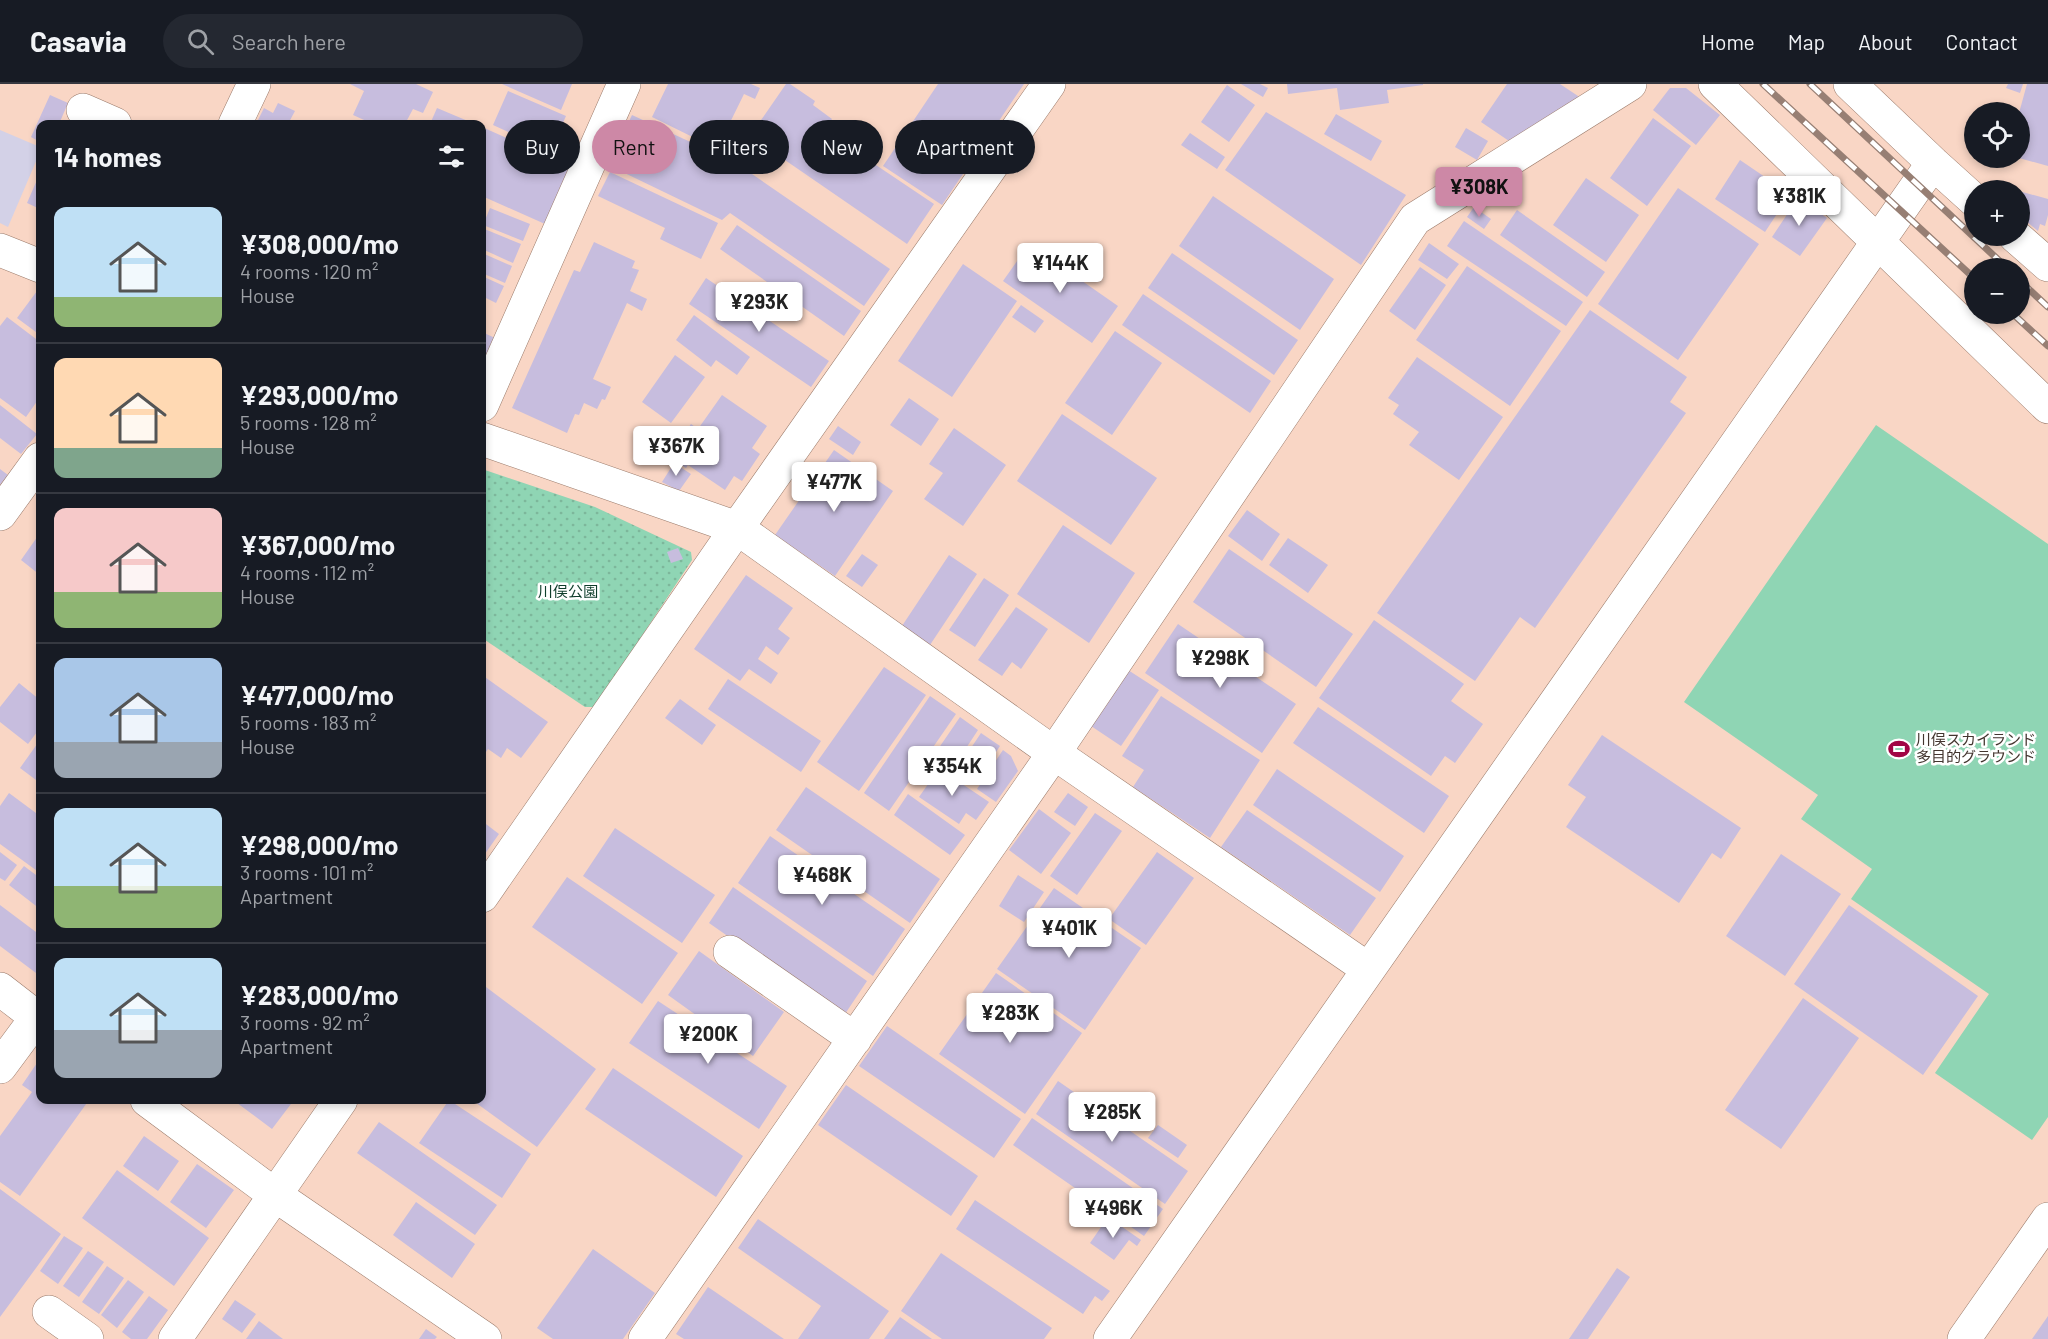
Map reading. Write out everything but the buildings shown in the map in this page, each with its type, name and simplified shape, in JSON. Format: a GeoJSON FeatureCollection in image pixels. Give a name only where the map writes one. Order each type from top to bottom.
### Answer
{"type":"FeatureCollection","features":[{"type":"Feature","properties":{"kind":"street"},"geometry":{"type":"LineString","coordinates":[[237,120],[254,84]]}},
{"type":"Feature","properties":{"kind":"street"},"geometry":{"type":"LineString","coordinates":[[486,396],[624,84]]}},
{"type":"Feature","properties":{"kind":"street"},"geometry":{"type":"LineString","coordinates":[[486,890],[1049,84]]}},
{"type":"Feature","properties":{"kind":"street"},"geometry":{"type":"LineString","coordinates":[[645,1339],[1054,753],[1415,219],[1630,84]]}},
{"type":"Feature","properties":{"kind":"street"},"geometry":{"type":"LineString","coordinates":[[1715,84],[2048,407]]}},
{"type":"Feature","properties":{"kind":"street"},"geometry":{"type":"LineString","coordinates":[[1851,84],[1964,191]]}},
{"type":"Feature","properties":{"kind":"street"},"geometry":{"type":"LineString","coordinates":[[83,110],[106,120]]}},
{"type":"Feature","properties":{"kind":"street"},"geometry":{"type":"LineString","coordinates":[[1110,1339],[1933,163]]}},
{"type":"Feature","properties":{"kind":"street"},"geometry":{"type":"LineString","coordinates":[[2026,246],[2048,265]]}},
{"type":"Feature","properties":{"kind":"street"},"geometry":{"type":"LineString","coordinates":[[0,250],[36,264]]}},
{"type":"Feature","properties":{"kind":"street"},"geometry":{"type":"LineString","coordinates":[[486,440],[737,528],[1054,753],[1368,969]]}},
{"type":"Feature","properties":{"kind":"street"},"geometry":{"type":"LineString","coordinates":[[0,514],[36,464]]}},
{"type":"Feature","properties":{"kind":"street"},"geometry":{"type":"LineString","coordinates":[[730,952],[855,1039]]}},
{"type":"Feature","properties":{"kind":"street"},"geometry":{"type":"LineString","coordinates":[[0,989],[36,1014]]}},
{"type":"Feature","properties":{"kind":"street"},"geometry":{"type":"LineString","coordinates":[[0,1067],[36,1020]]}},
{"type":"Feature","properties":{"kind":"street"},"geometry":{"type":"LineString","coordinates":[[152,1104],[274,1195],[485,1339]]}},
{"type":"Feature","properties":{"kind":"street"},"geometry":{"type":"LineString","coordinates":[[175,1339],[337,1104]]}},
{"type":"Feature","properties":{"kind":"street"},"geometry":{"type":"LineString","coordinates":[[1964,1339],[2048,1219]]}},
{"type":"Feature","properties":{"kind":"street"},"geometry":{"type":"LineString","coordinates":[[50,1312],[87,1339]]}},
{"type":"Feature","properties":{"kind":"shaded area"},"geometry":{"type":"Polygon","coordinates":[[[0,130],[36,145],[36,161],[8,227],[0,223],[0,130]]]}},
{"type":"Feature","properties":{"kind":"green space","name":"川俣スカイランド 多目的グラウンド"},"geometry":{"type":"Polygon","coordinates":[[[1876,425],[2048,544],[2048,1117],[2032,1140],[1935,1073],[1989,994],[1851,899],[1872,869],[1801,819],[1818,795],[1684,702],[1876,425]]]}},
{"type":"Feature","properties":{"kind":"green space","name":"川俣公園"},"geometry":{"type":"Polygon","coordinates":[[[486,470],[595,507],[691,552],[692,560],[595,707],[585,707],[486,641],[486,470]]]}},
{"type":"Feature","properties":{"kind":"railway"},"geometry":{"type":"LineString","coordinates":[[1763,84],[1964,269]]}},
{"type":"Feature","properties":{"kind":"railway"},"geometry":{"type":"LineString","coordinates":[[1810,84],[1996,258]]}},
{"type":"Feature","properties":{"kind":"railway"},"geometry":{"type":"LineString","coordinates":[[2030,290],[2048,307]]}},
{"type":"Feature","properties":{"kind":"railway"},"geometry":{"type":"LineString","coordinates":[[2024,324],[2048,346]]}},
{"type":"Feature","properties":{"kind":"place","name":"川俣スカイランド 多目的グラウンド"},"geometry":{"type":"Point","coordinates":[1899,749]}}]}
